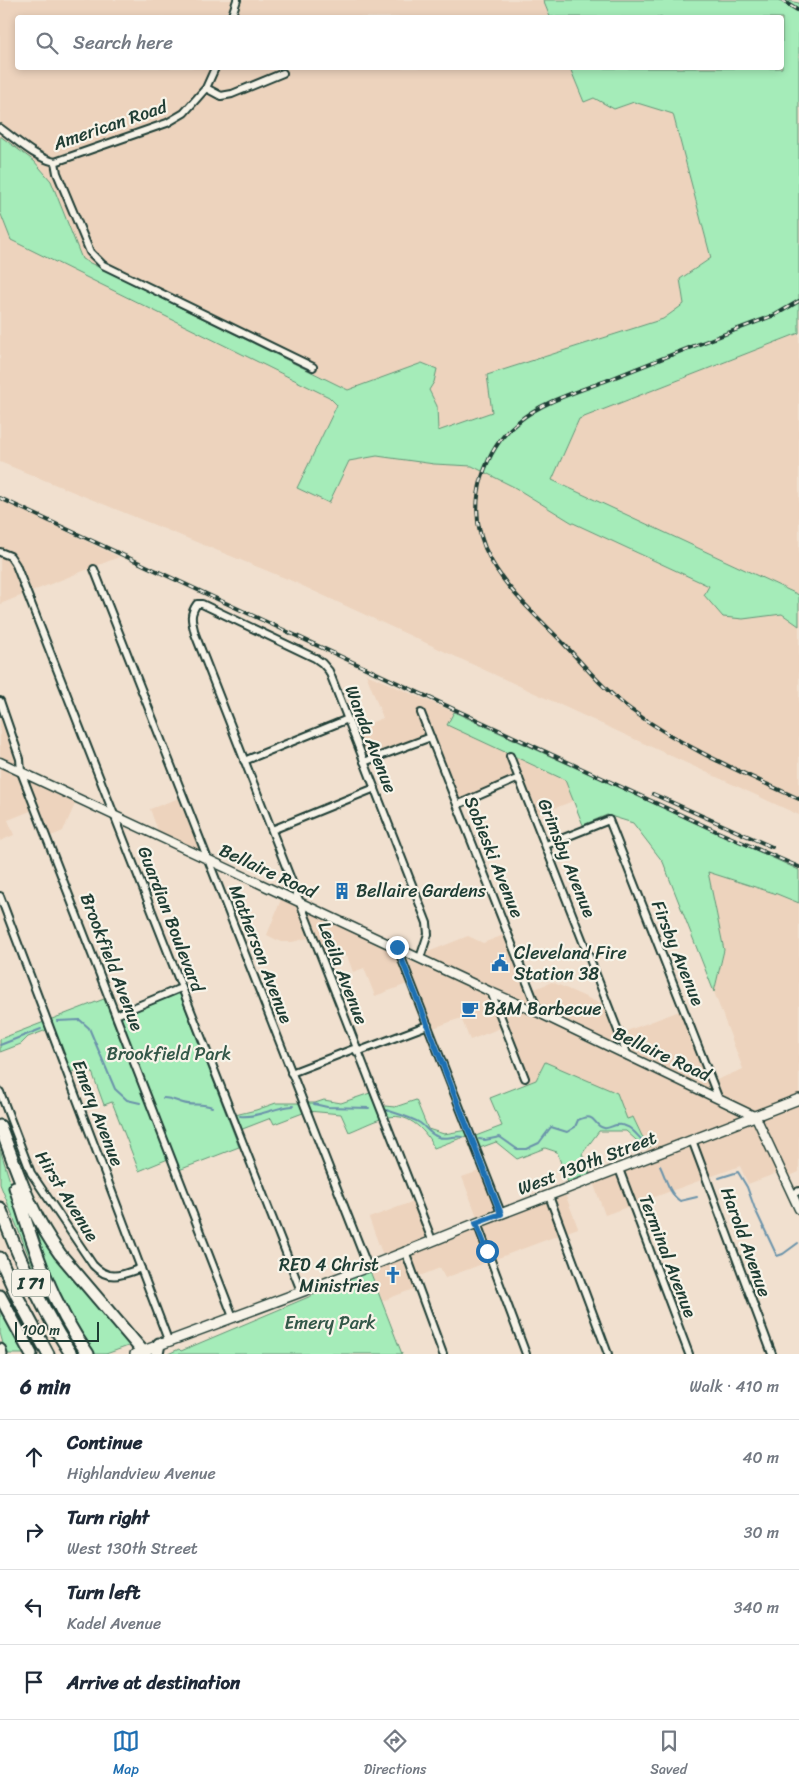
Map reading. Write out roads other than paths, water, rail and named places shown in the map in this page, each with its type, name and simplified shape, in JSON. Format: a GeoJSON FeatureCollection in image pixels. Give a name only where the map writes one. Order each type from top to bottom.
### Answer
{"type":"FeatureCollection","features":[{"type":"Feature","properties":{"kind":"highway"},"geometry":{"type":"LineString","coordinates":[[0,1126],[27,1198],[49,1239],[141,1353]]}},
{"type":"Feature","properties":{"kind":"highway"},"geometry":{"type":"LineString","coordinates":[[0,1140],[47,1283],[64,1317],[88,1354]]}},
{"type":"Feature","properties":{"kind":"highway","name":"I 71"},"geometry":{"type":"LineString","coordinates":[[0,1208],[35,1291],[70,1354]]}},
{"type":"Feature","properties":{"kind":"highway","name":"I 71"},"geometry":{"type":"LineString","coordinates":[[0,1258],[20,1303],[48,1354]]}},
{"type":"Feature","properties":{"kind":"highway"},"geometry":{"type":"LineString","coordinates":[[0,1296],[32,1354]]}},
{"type":"Feature","properties":{"kind":"highway"},"geometry":{"type":"LineString","coordinates":[[0,1350],[1,1354]]}},
{"type":"Feature","properties":{"kind":"main road","name":"West 130th Street"},"geometry":{"type":"LineString","coordinates":[[141,1353],[799,1100]]}},
{"type":"Feature","properties":{"kind":"street"},"geometry":{"type":"LineString","coordinates":[[232,15],[237,0]]}},
{"type":"Feature","properties":{"kind":"street","name":"American Road"},"geometry":{"type":"LineString","coordinates":[[0,128],[36,155],[54,162],[167,123],[184,113],[206,88],[214,70]]}},
{"type":"Feature","properties":{"kind":"street"},"geometry":{"type":"LineString","coordinates":[[206,88],[221,96],[232,94],[284,73]]}},
{"type":"Feature","properties":{"kind":"street"},"geometry":{"type":"LineString","coordinates":[[54,162],[90,252],[103,265],[313,367]]}},
{"type":"Feature","properties":{"kind":"street","name":"Guardian Boulevard"},"geometry":{"type":"LineString","coordinates":[[0,552],[12,558],[16,565],[301,1291]]}},
{"type":"Feature","properties":{"kind":"street","name":"Matherson Avenue"},"geometry":{"type":"LineString","coordinates":[[94,569],[368,1266]]}},
{"type":"Feature","properties":{"kind":"street","name":"Wanda Avenue"},"geometry":{"type":"LineString","coordinates":[[197,604],[202,604],[316,658],[328,672],[427,923],[428,934],[420,958]]}},
{"type":"Feature","properties":{"kind":"street","name":"Leeila Avenue"},"geometry":{"type":"LineString","coordinates":[[197,604],[192,611],[191,620],[194,634],[432,1240]]}},
{"type":"Feature","properties":{"kind":"street","name":"Brookfield Avenue"},"geometry":{"type":"LineString","coordinates":[[0,701],[20,759],[21,772],[233,1317]]}},
{"type":"Feature","properties":{"kind":"street","name":"Sobieski Avenue"},"geometry":{"type":"LineString","coordinates":[[421,712],[539,1013]]}},
{"type":"Feature","properties":{"kind":"street"},"geometry":{"type":"LineString","coordinates":[[244,761],[348,719]]}},
{"type":"Feature","properties":{"kind":"street"},"geometry":{"type":"LineString","coordinates":[[364,762],[430,737]]}},
{"type":"Feature","properties":{"kind":"street","name":"Grimsby Avenue"},"geometry":{"type":"LineString","coordinates":[[510,756],[628,1056]]}},
{"type":"Feature","properties":{"kind":"street","name":"Bellaire Road"},"geometry":{"type":"LineString","coordinates":[[0,762],[756,1116]]}},
{"type":"Feature","properties":{"kind":"street"},"geometry":{"type":"LineString","coordinates":[[457,805],[519,778]]}},
{"type":"Feature","properties":{"kind":"street"},"geometry":{"type":"LineString","coordinates":[[272,830],[375,788]]}},
{"type":"Feature","properties":{"kind":"street","name":"Firsby Avenue"},"geometry":{"type":"LineString","coordinates":[[546,845],[609,820],[718,1097]]}},
{"type":"Feature","properties":{"kind":"street","name":"Emery Avenue"},"geometry":{"type":"LineString","coordinates":[[0,896],[141,1268],[162,1346]]}},
{"type":"Feature","properties":{"kind":"street"},"geometry":{"type":"LineString","coordinates":[[397,947],[501,1214]]}},
{"type":"Feature","properties":{"kind":"street"},"geometry":{"type":"LineString","coordinates":[[116,1015],[182,988]]}},
{"type":"Feature","properties":{"kind":"street"},"geometry":{"type":"LineString","coordinates":[[491,992],[525,1078]]}},
{"type":"Feature","properties":{"kind":"street"},"geometry":{"type":"LineString","coordinates":[[291,1073],[428,1024]]}},
{"type":"Feature","properties":{"kind":"street","name":"Hirst Avenue"},"geometry":{"type":"LineString","coordinates":[[0,1092],[32,1173],[98,1270],[113,1276],[121,1276],[141,1268]]}},
{"type":"Feature","properties":{"kind":"street"},"geometry":{"type":"LineString","coordinates":[[756,1116],[795,1193],[799,1209]]}},
{"type":"Feature","properties":{"kind":"street","name":"Harold Avenue"},"geometry":{"type":"LineString","coordinates":[[692,1140],[772,1354]]}},
{"type":"Feature","properties":{"kind":"street","name":"Terminal Avenue"},"geometry":{"type":"LineString","coordinates":[[619,1169],[689,1354]]}},
{"type":"Feature","properties":{"kind":"street"},"geometry":{"type":"LineString","coordinates":[[549,1196],[608,1354]]}},
{"type":"Feature","properties":{"kind":"street"},"geometry":{"type":"LineString","coordinates":[[476,1223],[526,1354]]}},
{"type":"Feature","properties":{"kind":"street"},"geometry":{"type":"LineString","coordinates":[[406,1251],[443,1354]]}},
{"type":"Feature","properties":{"kind":"waterway"},"geometry":{"type":"LineString","coordinates":[[57,1021],[80,1020],[89,1028],[115,1089],[127,1100],[140,1103]]}},
{"type":"Feature","properties":{"kind":"waterway"},"geometry":{"type":"LineString","coordinates":[[0,1045],[41,1029]]}},
{"type":"Feature","properties":{"kind":"waterway"},"geometry":{"type":"LineString","coordinates":[[163,1098],[186,1104],[212,1107]]}},
{"type":"Feature","properties":{"kind":"waterway"},"geometry":{"type":"LineString","coordinates":[[314,1104],[327,1107],[369,1108]]}},
{"type":"Feature","properties":{"kind":"waterway"},"geometry":{"type":"LineString","coordinates":[[240,1116],[293,1106]]}},
{"type":"Feature","properties":{"kind":"waterway"},"geometry":{"type":"LineString","coordinates":[[386,1110],[416,1121],[438,1137],[462,1137]]}},
{"type":"Feature","properties":{"kind":"waterway"},"geometry":{"type":"LineString","coordinates":[[479,1139],[485,1140],[500,1137],[517,1149],[526,1149],[539,1143],[551,1127],[567,1132],[575,1127],[578,1120],[588,1117],[604,1128],[624,1125],[642,1140]]}},
{"type":"Feature","properties":{"kind":"waterway"},"geometry":{"type":"LineString","coordinates":[[660,1166],[670,1190],[676,1198],[680,1201],[697,1197]]}},
{"type":"Feature","properties":{"kind":"waterway"},"geometry":{"type":"LineString","coordinates":[[719,1178],[738,1172],[747,1187],[777,1256],[798,1243]]}},
{"type":"Feature","properties":{"kind":"railway"},"geometry":{"type":"LineString","coordinates":[[781,0],[799,11]]}},
{"type":"Feature","properties":{"kind":"railway"},"geometry":{"type":"LineString","coordinates":[[799,301],[775,315],[561,398],[527,415],[506,433],[488,461],[482,477],[477,503],[479,527],[486,549],[496,570],[527,607],[612,694],[650,723],[691,747],[799,799]]}},
{"type":"Feature","properties":{"kind":"railway"},"geometry":{"type":"LineString","coordinates":[[0,498],[718,832],[799,867]]}},
{"type":"Feature","properties":{"kind":"railway"},"geometry":{"type":"LineString","coordinates":[[653,794],[772,847]]}},
{"type":"Feature","properties":{"kind":"place","name":"Bellaire Gardens"},"geometry":{"type":"Point","coordinates":[342,891]}},
{"type":"Feature","properties":{"kind":"place","name":"Cleveland Fire Station 38"},"geometry":{"type":"Point","coordinates":[500,963]}},
{"type":"Feature","properties":{"kind":"place","name":"B&M Barbecue"},"geometry":{"type":"Point","coordinates":[470,1009]}},
{"type":"Feature","properties":{"kind":"place","name":"RED 4 Christ Ministries"},"geometry":{"type":"Point","coordinates":[393,1275]}},
{"type":"Feature","properties":{"kind":"park label","name":"Brookfield Park"},"geometry":{"type":"Point","coordinates":[169,1054]}},
{"type":"Feature","properties":{"kind":"park label","name":"Emery Park"},"geometry":{"type":"Point","coordinates":[330,1323]}}]}
